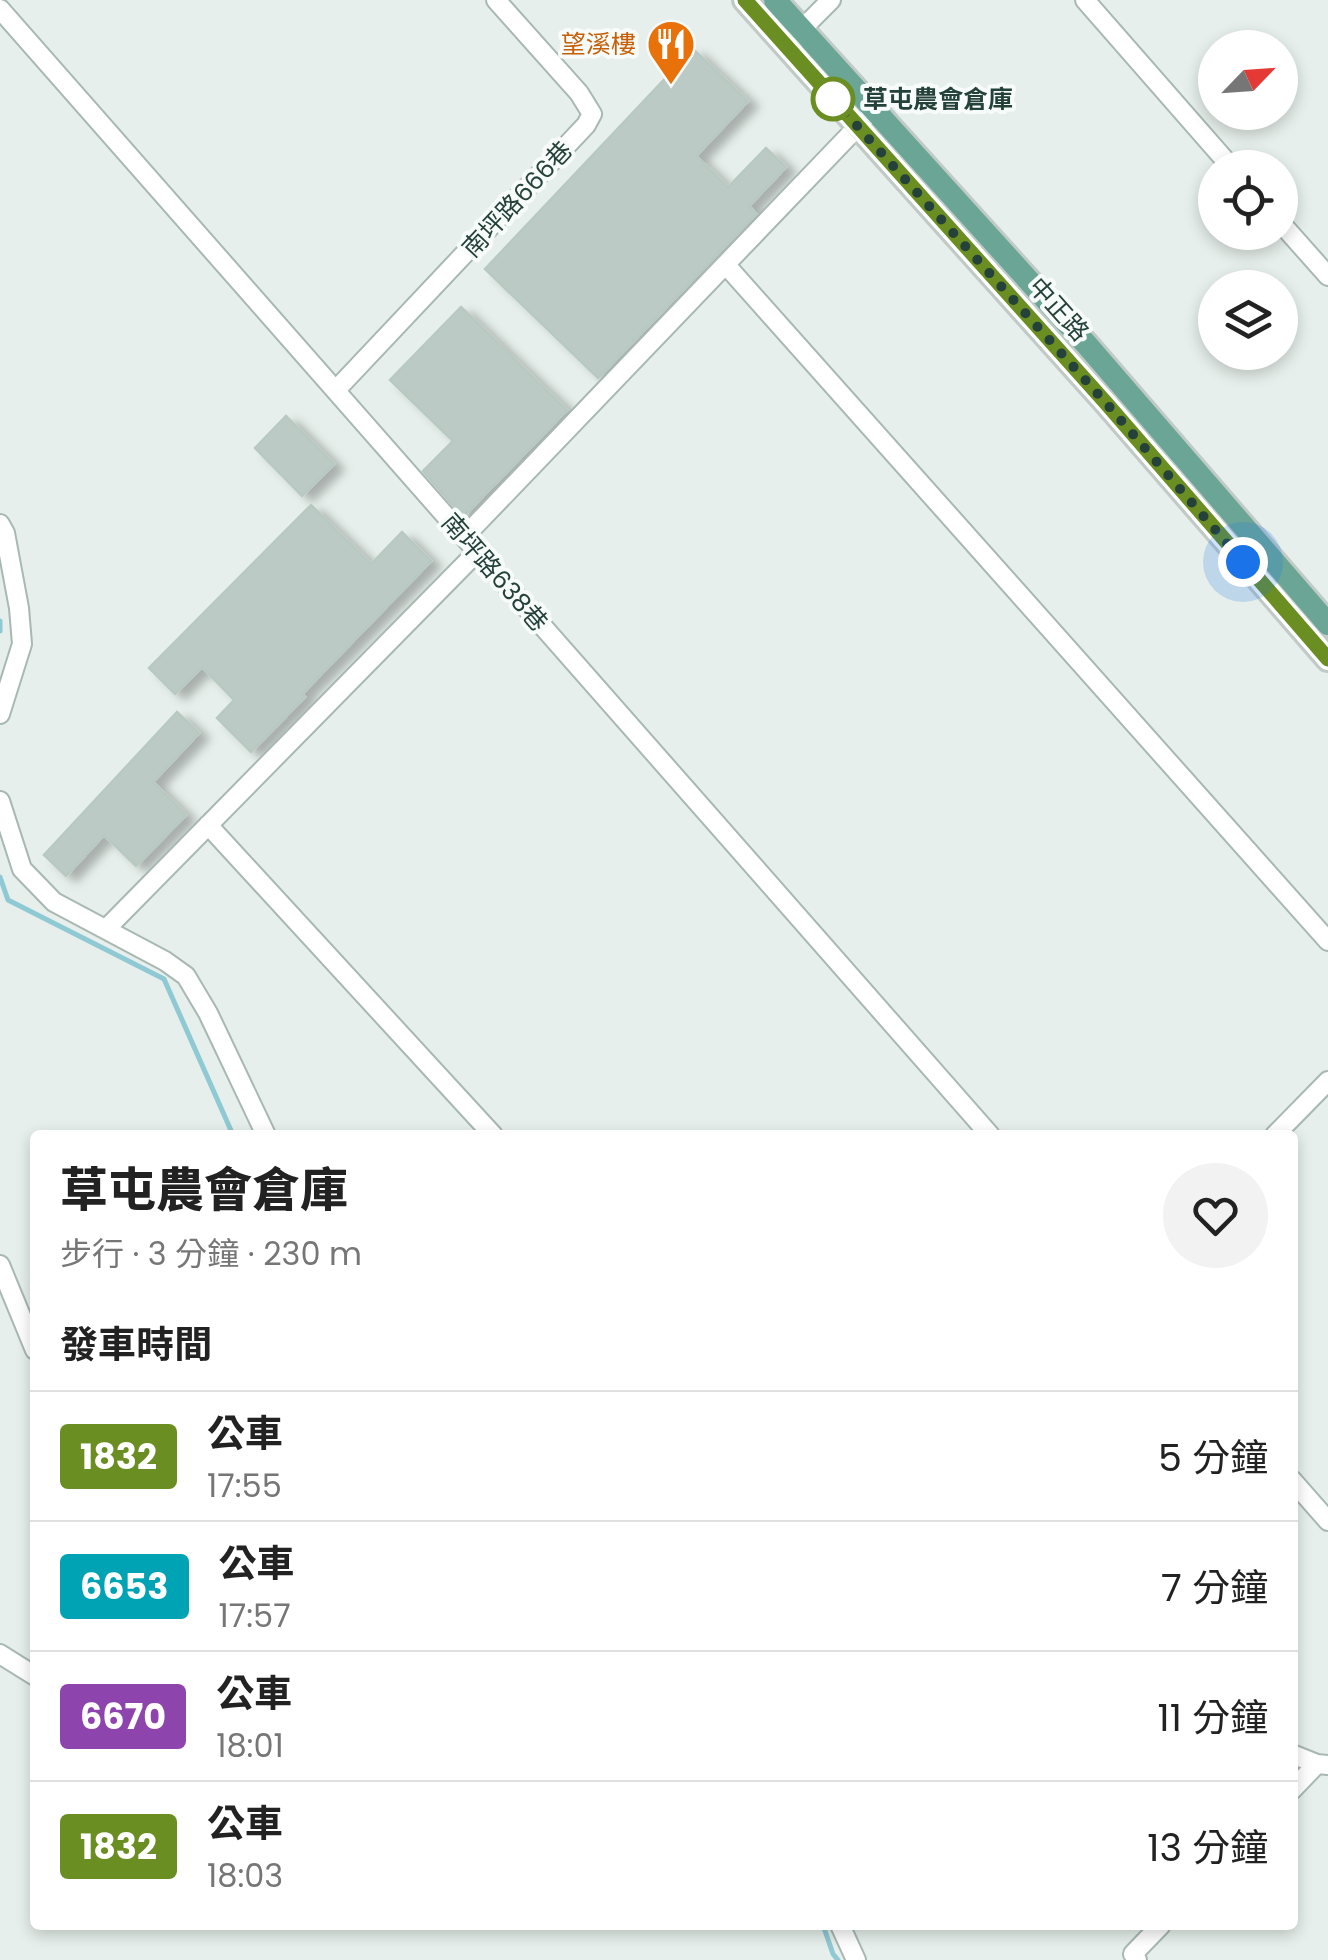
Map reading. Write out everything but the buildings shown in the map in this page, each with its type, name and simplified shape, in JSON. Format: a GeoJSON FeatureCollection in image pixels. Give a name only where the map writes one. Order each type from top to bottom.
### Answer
{"type":"FeatureCollection","features":[{"type":"Feature","properties":{"kind":"main road","name":"中正路"},"geometry":{"type":"LineString","coordinates":[[746,0],[875,110],[1087,344],[1328,624]]}},
{"type":"Feature","properties":{"kind":"main road","name":"中正路"},"geometry":{"type":"LineString","coordinates":[[774,0],[795,40],[858,126],[1328,659]]}},
{"type":"Feature","properties":{"kind":"street","name":"南坪路666巷"},"geometry":{"type":"LineString","coordinates":[[336,390],[586,125],[592,114],[579,93],[496,0]]}},
{"type":"Feature","properties":{"kind":"street"},"geometry":{"type":"LineString","coordinates":[[795,40],[831,0]]}},
{"type":"Feature","properties":{"kind":"street"},"geometry":{"type":"LineString","coordinates":[[1085,0],[1216,150]]}},
{"type":"Feature","properties":{"kind":"street","name":"南坪路638巷"},"geometry":{"type":"LineString","coordinates":[[0,9],[986,1130]]}},
{"type":"Feature","properties":{"kind":"street"},"geometry":{"type":"LineString","coordinates":[[106,929],[471,544],[726,264],[875,110]]}},
{"type":"Feature","properties":{"kind":"street"},"geometry":{"type":"LineString","coordinates":[[1298,242],[1328,276]]}},
{"type":"Feature","properties":{"kind":"street"},"geometry":{"type":"LineString","coordinates":[[726,264],[1328,942]]}},
{"type":"Feature","properties":{"kind":"street"},"geometry":{"type":"LineString","coordinates":[[0,524],[19,608],[22,644],[0,714]]}},
{"type":"Feature","properties":{"kind":"street"},"geometry":{"type":"LineString","coordinates":[[0,801],[22,869],[54,902],[186,976],[208,1012],[264,1130]]}},
{"type":"Feature","properties":{"kind":"street"},"geometry":{"type":"LineString","coordinates":[[208,825],[488,1130]]}},
{"type":"Feature","properties":{"kind":"street"},"geometry":{"type":"LineString","coordinates":[[1280,1130],[1328,1081]]}},
{"type":"Feature","properties":{"kind":"street"},"geometry":{"type":"LineString","coordinates":[[0,1266],[30,1338]]}},
{"type":"Feature","properties":{"kind":"street"},"geometry":{"type":"LineString","coordinates":[[1298,1487],[1328,1521]]}},
{"type":"Feature","properties":{"kind":"street"},"geometry":{"type":"LineString","coordinates":[[0,1654],[30,1673]]}},
{"type":"Feature","properties":{"kind":"street"},"geometry":{"type":"LineString","coordinates":[[1298,1756],[1323,1765]]}},
{"type":"Feature","properties":{"kind":"street"},"geometry":{"type":"LineString","coordinates":[[1298,1785],[1323,1765]]}},
{"type":"Feature","properties":{"kind":"street"},"geometry":{"type":"LineString","coordinates":[[842,1930],[856,1960]]}},
{"type":"Feature","properties":{"kind":"street"},"geometry":{"type":"LineString","coordinates":[[1137,1960],[1132,1954],[1156,1930]]}},
{"type":"Feature","properties":{"kind":"waterway"},"geometry":{"type":"LineString","coordinates":[[0,621],[0,631]]}},
{"type":"Feature","properties":{"kind":"waterway"},"geometry":{"type":"LineString","coordinates":[[0,877],[8,900],[164,979],[231,1130]]}},
{"type":"Feature","properties":{"kind":"waterway"},"geometry":{"type":"LineString","coordinates":[[825,1930],[838,1960]]}},
{"type":"Feature","properties":{"kind":"bus line","name":"1832"},"geometry":{"type":"LineString","coordinates":[[745,0],[1106,403],[1328,659]]}},
{"type":"Feature","properties":{"kind":"place","name":"望溪樓"},"geometry":{"type":"Point","coordinates":[671,86]}},
{"type":"Feature","properties":{"kind":"place","name":"草屯農會倉庫"},"geometry":{"type":"Point","coordinates":[833,99]}},
{"type":"Feature","properties":{"kind":"route"},"geometry":{"type":"LineString","coordinates":[[833,99],[1243,562]]}}]}
